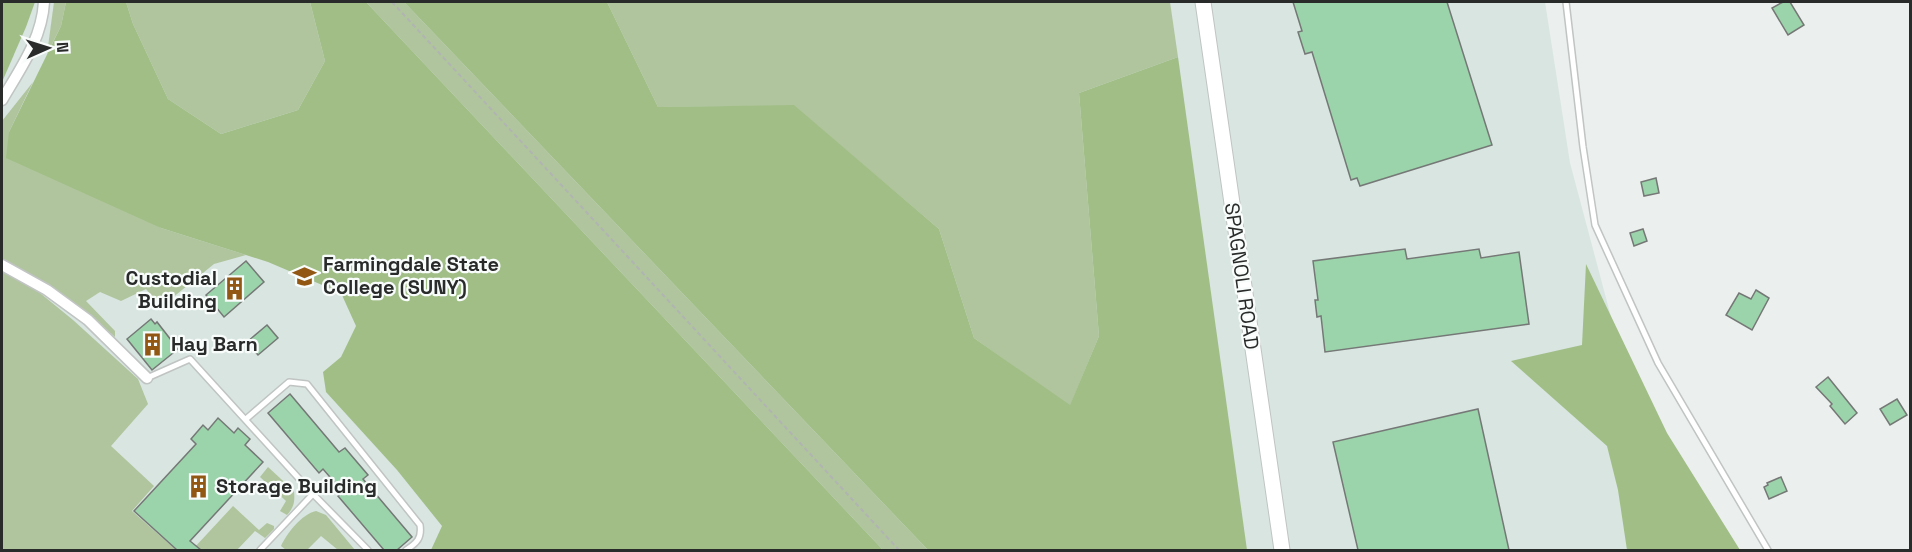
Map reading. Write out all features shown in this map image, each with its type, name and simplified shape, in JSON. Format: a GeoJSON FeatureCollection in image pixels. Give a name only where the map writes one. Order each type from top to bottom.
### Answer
{"type":"FeatureCollection","features":[{"type":"Feature","properties":{"kind":"main road","name":"SPAGNOLI ROAD"},"geometry":{"type":"LineString","coordinates":[[1203,2],[1282,550]]}},
{"type":"Feature","properties":{"kind":"street"},"geometry":{"type":"LineString","coordinates":[[2,100],[32,50],[43,19],[44,2]]}},
{"type":"Feature","properties":{"kind":"street"},"geometry":{"type":"LineString","coordinates":[[2,266],[47,290],[88,320],[147,378]]}},
{"type":"Feature","properties":{"kind":"lane"},"geometry":{"type":"LineString","coordinates":[[1566,2],[1583,147],[1595,225],[1658,363],[1768,550]]}},
{"type":"Feature","properties":{"kind":"lane"},"geometry":{"type":"LineString","coordinates":[[147,378],[190,359],[313,494],[368,550]]}},
{"type":"Feature","properties":{"kind":"lane"},"geometry":{"type":"LineString","coordinates":[[246,419],[289,382],[307,384],[420,525],[421,534],[417,543],[406,550]]}},
{"type":"Feature","properties":{"kind":"lane"},"geometry":{"type":"LineString","coordinates":[[260,550],[313,494]]}},
{"type":"Feature","properties":{"kind":"path"},"geometry":{"type":"LineString","coordinates":[[392,2],[899,550]]}},
{"type":"Feature","properties":{"kind":"shaded area"},"geometry":{"type":"Polygon","coordinates":[[[2,2],[1545,2],[1570,163],[1634,403],[1715,550],[2,550],[2,2]]]}},
{"type":"Feature","properties":{"kind":"green space"},"geometry":{"type":"Polygon","coordinates":[[[2,2],[35,2],[2,82],[2,2]]]}},
{"type":"Feature","properties":{"kind":"green space"},"geometry":{"type":"Polygon","coordinates":[[[54,2],[66,2],[61,26],[47,54],[54,2]]]}},
{"type":"Feature","properties":{"kind":"green space"},"geometry":{"type":"Polygon","coordinates":[[[66,2],[126,2],[133,24],[168,99],[221,134],[298,110],[325,61],[310,2],[366,2],[883,550],[431,550],[442,526],[397,470],[326,392],[323,372],[341,357],[356,326],[341,293],[268,262],[161,228],[6,158],[9,132],[61,26],[66,2]]]}},
{"type":"Feature","properties":{"kind":"green space"},"geometry":{"type":"Polygon","coordinates":[[[126,2],[310,2],[325,61],[298,110],[221,134],[168,99],[133,24],[126,2]]]}},
{"type":"Feature","properties":{"kind":"green space"},"geometry":{"type":"Polygon","coordinates":[[[366,2],[404,2],[928,550],[883,550],[366,2]]]}},
{"type":"Feature","properties":{"kind":"green space"},"geometry":{"type":"Polygon","coordinates":[[[404,2],[607,2],[658,107],[794,105],[939,229],[974,338],[1070,405],[1099,336],[1079,93],[1178,57],[1247,550],[928,550],[404,2]]]}},
{"type":"Feature","properties":{"kind":"green space"},"geometry":{"type":"Polygon","coordinates":[[[607,2],[1170,2],[1178,57],[1079,93],[1099,336],[1070,406],[974,338],[939,229],[794,106],[658,107],[607,2]]]}},
{"type":"Feature","properties":{"kind":"green space"},"geometry":{"type":"Polygon","coordinates":[[[33,82],[9,132],[161,228],[246,255],[214,264],[161,307],[146,289],[121,301],[100,292],[86,301],[115,331],[115,337],[82,308],[2,260],[2,121],[33,82]]]}},
{"type":"Feature","properties":{"kind":"green space"},"geometry":{"type":"Polygon","coordinates":[[[1586,264],[1667,433],[1740,550],[1627,550],[1618,490],[1607,446],[1511,361],[1582,345],[1586,264]]]}},
{"type":"Feature","properties":{"kind":"green space"},"geometry":{"type":"Polygon","coordinates":[[[2,271],[40,293],[138,379],[148,404],[111,446],[154,486],[132,511],[176,550],[2,550],[2,271]]]}},
{"type":"Feature","properties":{"kind":"green space"},"geometry":{"type":"Polygon","coordinates":[[[268,467],[294,491],[294,504],[287,515],[280,511],[286,501],[260,477],[268,467]]]}},
{"type":"Feature","properties":{"kind":"green space"},"geometry":{"type":"Polygon","coordinates":[[[233,506],[259,530],[267,523],[274,526],[274,529],[265,538],[255,531],[237,550],[197,550],[194,548],[233,506]]]}},
{"type":"Feature","properties":{"kind":"green space"},"geometry":{"type":"Polygon","coordinates":[[[316,511],[326,515],[355,550],[338,550],[321,536],[307,550],[286,550],[281,546],[287,535],[305,516],[316,511]]]}},
{"type":"Feature","properties":{"kind":"building"},"geometry":{"type":"Polygon","coordinates":[[[1293,2],[1447,2],[1492,145],[1360,186],[1357,178],[1351,180],[1312,52],[1305,54],[1298,32],[1302,31],[1293,2]]]}},
{"type":"Feature","properties":{"kind":"building"},"geometry":{"type":"Polygon","coordinates":[[[1783,2],[1790,2],[1804,25],[1788,35],[1772,8],[1783,2]]]}},
{"type":"Feature","properties":{"kind":"building"},"geometry":{"type":"Polygon","coordinates":[[[1656,178],[1659,193],[1644,196],[1641,182],[1656,178]]]}},
{"type":"Feature","properties":{"kind":"building"},"geometry":{"type":"Polygon","coordinates":[[[1643,229],[1647,241],[1634,246],[1630,233],[1643,229]]]}},
{"type":"Feature","properties":{"kind":"building"},"geometry":{"type":"Polygon","coordinates":[[[1405,249],[1407,259],[1479,249],[1481,258],[1519,252],[1529,324],[1325,352],[1321,316],[1317,317],[1315,300],[1318,300],[1313,261],[1405,249]]]}},
{"type":"Feature","properties":{"kind":"building","name":"Custodial Building"},"geometry":{"type":"Polygon","coordinates":[[[246,261],[264,282],[224,317],[206,295],[246,261]]]}},
{"type":"Feature","properties":{"kind":"building"},"geometry":{"type":"Polygon","coordinates":[[[1756,290],[1769,298],[1752,330],[1726,315],[1739,293],[1751,299],[1756,290]]]}},
{"type":"Feature","properties":{"kind":"building","name":"Hay Barn"},"geometry":{"type":"Polygon","coordinates":[[[151,319],[155,324],[157,322],[178,349],[152,370],[127,339],[151,319]]]}},
{"type":"Feature","properties":{"kind":"building"},"geometry":{"type":"Polygon","coordinates":[[[267,325],[278,338],[258,355],[247,342],[267,325]]]}},
{"type":"Feature","properties":{"kind":"building"},"geometry":{"type":"Polygon","coordinates":[[[1828,377],[1857,413],[1845,424],[1830,406],[1832,404],[1816,387],[1828,377]]]}},
{"type":"Feature","properties":{"kind":"building"},"geometry":{"type":"Polygon","coordinates":[[[290,394],[339,452],[345,448],[368,475],[363,479],[412,537],[397,550],[384,550],[338,496],[343,492],[323,469],[319,473],[268,413],[290,394]]]}},
{"type":"Feature","properties":{"kind":"building"},"geometry":{"type":"Polygon","coordinates":[[[1897,399],[1907,415],[1890,425],[1880,409],[1897,399]]]}},
{"type":"Feature","properties":{"kind":"building"},"geometry":{"type":"Polygon","coordinates":[[[1478,409],[1509,550],[1358,550],[1333,442],[1478,409]]]}},
{"type":"Feature","properties":{"kind":"building","name":"Storage Building"},"geometry":{"type":"Polygon","coordinates":[[[218,418],[234,433],[238,428],[250,439],[245,445],[263,462],[190,541],[201,550],[177,550],[134,511],[196,444],[191,439],[203,425],[208,430],[218,418]]]}},
{"type":"Feature","properties":{"kind":"building"},"geometry":{"type":"Polygon","coordinates":[[[1781,477],[1787,491],[1769,499],[1764,487],[1768,485],[1767,483],[1781,477]]]}},
{"type":"Feature","properties":{"kind":"place","name":"Farmingdale State College (SUNY)"},"geometry":{"type":"Point","coordinates":[305,276]}},
{"type":"Feature","properties":{"kind":"place","name":"Custodial Building"},"geometry":{"type":"Point","coordinates":[235,289]}},
{"type":"Feature","properties":{"kind":"place","name":"Hay Barn"},"geometry":{"type":"Point","coordinates":[153,344]}},
{"type":"Feature","properties":{"kind":"place","name":"Storage Building"},"geometry":{"type":"Point","coordinates":[198,486]}}]}
